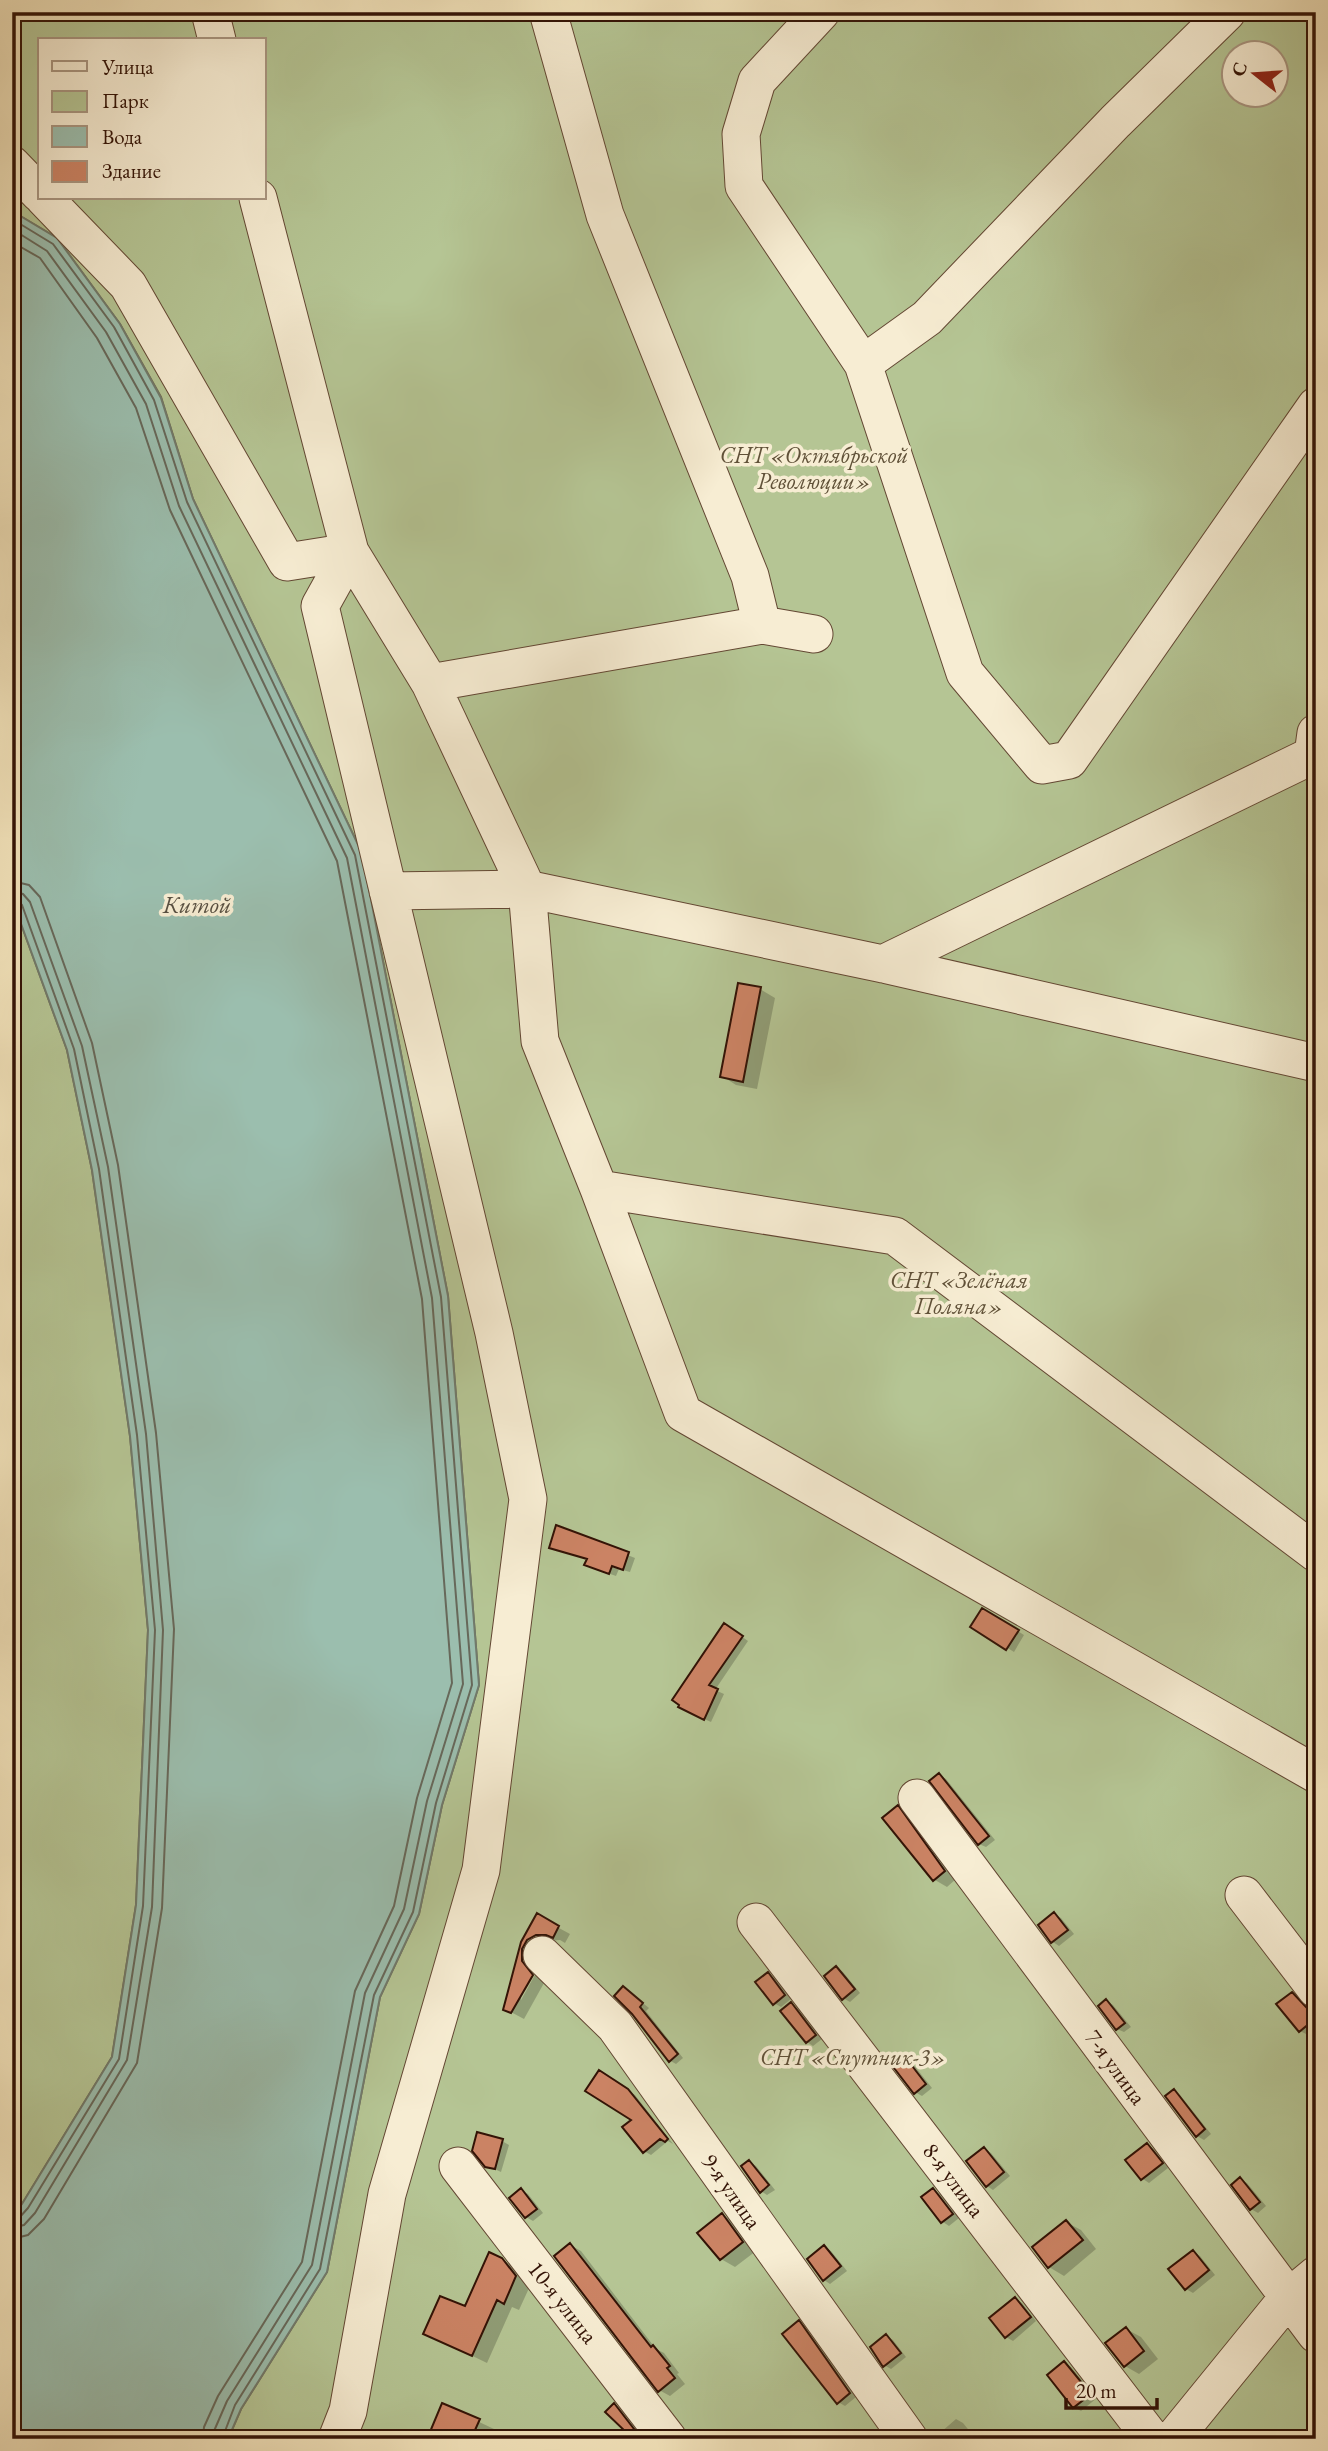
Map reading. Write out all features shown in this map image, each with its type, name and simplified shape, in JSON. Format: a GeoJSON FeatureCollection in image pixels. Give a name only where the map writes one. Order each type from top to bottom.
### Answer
{"type":"FeatureCollection","features":[{"type":"Feature","properties":{"kind":"street"},"geometry":{"type":"LineString","coordinates":[[210,12],[216,38]]}},
{"type":"Feature","properties":{"kind":"street"},"geometry":{"type":"LineString","coordinates":[[548,12],[604,215],[750,576],[762,625]]}},
{"type":"Feature","properties":{"kind":"street"},"geometry":{"type":"LineString","coordinates":[[821,12],[757,81],[741,134],[744,186],[863,364],[965,673],[1042,765],[1069,760],[1316,406]]}},
{"type":"Feature","properties":{"kind":"street"},"geometry":{"type":"LineString","coordinates":[[863,364],[927,318],[1115,122],[1227,12]]}},
{"type":"Feature","properties":{"kind":"street"},"geometry":{"type":"LineString","coordinates":[[12,165],[38,192]]}},
{"type":"Feature","properties":{"kind":"street"},"geometry":{"type":"LineString","coordinates":[[46,200],[128,285],[287,562],[351,552]]}},
{"type":"Feature","properties":{"kind":"street"},"geometry":{"type":"LineString","coordinates":[[259,200],[351,552],[430,683],[527,889],[540,1041],[683,1413],[1313,1767]]}},
{"type":"Feature","properties":{"kind":"street"},"geometry":{"type":"LineString","coordinates":[[337,2439],[348,2411],[387,2194],[481,1870],[528,1499],[494,1333],[320,606],[351,552]]}},
{"type":"Feature","properties":{"kind":"street"},"geometry":{"type":"LineString","coordinates":[[430,683],[762,625],[814,634]]}},
{"type":"Feature","properties":{"kind":"street"},"geometry":{"type":"LineString","coordinates":[[883,964],[1313,755],[1316,733]]}},
{"type":"Feature","properties":{"kind":"street"},"geometry":{"type":"LineString","coordinates":[[388,891],[527,889],[883,964],[1316,1063]]}},
{"type":"Feature","properties":{"kind":"street"},"geometry":{"type":"LineString","coordinates":[[599,1189],[895,1236],[1316,1553]]}},
{"type":"Feature","properties":{"kind":"street","name":"7-я улица"},"geometry":{"type":"LineString","coordinates":[[917,1798],[1287,2299],[1316,2334]]}},
{"type":"Feature","properties":{"kind":"street"},"geometry":{"type":"LineString","coordinates":[[1244,1895],[1316,1989]]}},
{"type":"Feature","properties":{"kind":"street","name":"8-я улица"},"geometry":{"type":"LineString","coordinates":[[756,1922],[1152,2439]]}},
{"type":"Feature","properties":{"kind":"street","name":"9-я улица"},"geometry":{"type":"LineString","coordinates":[[542,1955],[615,2026],[909,2439]]}},
{"type":"Feature","properties":{"kind":"street","name":"10-я улица"},"geometry":{"type":"LineString","coordinates":[[457,2166],[668,2439]]}},
{"type":"Feature","properties":{"kind":"street"},"geometry":{"type":"LineString","coordinates":[[1173,2439],[1287,2299],[1316,2275]]}},
{"type":"Feature","properties":{"kind":"green space"},"geometry":{"type":"Polygon","coordinates":[[[12,12],[1316,12],[1316,2439],[228,2439],[241,2409],[327,2272],[380,1997],[419,1914],[442,1805],[479,1685],[448,1296],[362,853],[193,499],[161,397],[120,324],[57,238],[12,211],[12,12]]]}},
{"type":"Feature","properties":{"kind":"green space"},"geometry":{"type":"Polygon","coordinates":[[[12,899],[67,1050],[92,1170],[130,1436],[148,1630],[136,1905],[112,2057],[12,2216],[12,899]]]}},
{"type":"Feature","properties":{"kind":"water","name":"Китой"},"geometry":{"type":"Polygon","coordinates":[[[12,211],[57,238],[120,324],[161,398],[193,499],[362,853],[448,1296],[479,1685],[442,1805],[419,1914],[380,1997],[327,2272],[241,2409],[228,2439],[12,2439],[12,2216],[112,2057],[136,1905],[148,1630],[130,1436],[92,1170],[67,1050],[12,899],[12,211]]]}},
{"type":"Feature","properties":{"kind":"building"},"geometry":{"type":"Polygon","coordinates":[[[738,983],[761,987],[743,1082],[720,1077],[738,983]]]}},
{"type":"Feature","properties":{"kind":"building"},"geometry":{"type":"Polygon","coordinates":[[[556,1525],[629,1552],[623,1570],[612,1566],[609,1574],[584,1565],[587,1559],[549,1548],[556,1525]]]}},
{"type":"Feature","properties":{"kind":"building"},"geometry":{"type":"Polygon","coordinates":[[[982,1608],[1019,1630],[1006,1650],[970,1627],[982,1608]]]}},
{"type":"Feature","properties":{"kind":"building"},"geometry":{"type":"Polygon","coordinates":[[[724,1623],[743,1636],[709,1685],[718,1689],[704,1720],[678,1707],[672,1700],[724,1623]]]}},
{"type":"Feature","properties":{"kind":"building"},"geometry":{"type":"Polygon","coordinates":[[[939,1773],[989,1836],[978,1845],[929,1781],[939,1773]]]}},
{"type":"Feature","properties":{"kind":"building"},"geometry":{"type":"Polygon","coordinates":[[[898,1805],[945,1871],[933,1881],[882,1818],[898,1805]]]}},
{"type":"Feature","properties":{"kind":"building"},"geometry":{"type":"Polygon","coordinates":[[[1054,1912],[1068,1930],[1051,1943],[1038,1925],[1054,1912]]]}},
{"type":"Feature","properties":{"kind":"building"},"geometry":{"type":"Polygon","coordinates":[[[537,1913],[559,1926],[553,1938],[536,1935],[527,1940],[522,1949],[522,1961],[533,1975],[511,2013],[503,2010],[521,1942],[537,1913]]]}},
{"type":"Feature","properties":{"kind":"building"},"geometry":{"type":"Polygon","coordinates":[[[836,1966],[855,1989],[842,2000],[824,1976],[836,1966]]]}},
{"type":"Feature","properties":{"kind":"building"},"geometry":{"type":"Polygon","coordinates":[[[768,1972],[785,1995],[773,2005],[755,1982],[768,1972]]]}},
{"type":"Feature","properties":{"kind":"building"},"geometry":{"type":"Polygon","coordinates":[[[623,1986],[643,2003],[640,2007],[678,2054],[669,2062],[632,2014],[614,1996],[623,1986]]]}},
{"type":"Feature","properties":{"kind":"building"},"geometry":{"type":"Polygon","coordinates":[[[1292,1992],[1307,2008],[1316,2010],[1316,2018],[1299,2032],[1276,2004],[1292,1992]]]}},
{"type":"Feature","properties":{"kind":"building"},"geometry":{"type":"Polygon","coordinates":[[[1106,1999],[1125,2023],[1116,2030],[1098,2006],[1106,1999]]]}},
{"type":"Feature","properties":{"kind":"building"},"geometry":{"type":"Polygon","coordinates":[[[791,2002],[816,2035],[806,2043],[780,2011],[791,2002]]]}},
{"type":"Feature","properties":{"kind":"building"},"geometry":{"type":"Polygon","coordinates":[[[906,2058],[926,2084],[914,2094],[894,2068],[906,2058]]]}},
{"type":"Feature","properties":{"kind":"building"},"geometry":{"type":"Polygon","coordinates":[[[599,2070],[628,2089],[668,2139],[665,2142],[660,2139],[643,2153],[622,2127],[631,2120],[585,2091],[599,2070]]]}},
{"type":"Feature","properties":{"kind":"building"},"geometry":{"type":"Polygon","coordinates":[[[1174,2089],[1205,2129],[1196,2137],[1165,2096],[1174,2089]]]}},
{"type":"Feature","properties":{"kind":"building"},"geometry":{"type":"Polygon","coordinates":[[[477,2132],[503,2139],[495,2169],[485,2167],[472,2151],[477,2132]]]}},
{"type":"Feature","properties":{"kind":"building"},"geometry":{"type":"Polygon","coordinates":[[[1147,2143],[1163,2163],[1141,2180],[1125,2160],[1147,2143]]]}},
{"type":"Feature","properties":{"kind":"building"},"geometry":{"type":"Polygon","coordinates":[[[984,2147],[1004,2172],[986,2187],[966,2161],[984,2147]]]}},
{"type":"Feature","properties":{"kind":"building"},"geometry":{"type":"Polygon","coordinates":[[[749,2160],[769,2185],[760,2193],[741,2166],[749,2160]]]}},
{"type":"Feature","properties":{"kind":"building"},"geometry":{"type":"Polygon","coordinates":[[[1240,2177],[1260,2202],[1250,2210],[1231,2185],[1240,2177]]]}},
{"type":"Feature","properties":{"kind":"building"},"geometry":{"type":"Polygon","coordinates":[[[521,2188],[537,2209],[525,2218],[509,2198],[521,2188]]]}},
{"type":"Feature","properties":{"kind":"building"},"geometry":{"type":"Polygon","coordinates":[[[933,2188],[953,2214],[941,2223],[921,2197],[933,2188]]]}},
{"type":"Feature","properties":{"kind":"building"},"geometry":{"type":"Polygon","coordinates":[[[722,2213],[743,2242],[720,2260],[697,2233],[722,2213]]]}},
{"type":"Feature","properties":{"kind":"building"},"geometry":{"type":"Polygon","coordinates":[[[1066,2220],[1083,2240],[1048,2268],[1032,2247],[1066,2220]]]}},
{"type":"Feature","properties":{"kind":"building"},"geometry":{"type":"Polygon","coordinates":[[[570,2243],[651,2347],[653,2345],[670,2366],[667,2368],[675,2378],[658,2392],[554,2256],[570,2243]]]}},
{"type":"Feature","properties":{"kind":"building"},"geometry":{"type":"Polygon","coordinates":[[[824,2245],[841,2266],[823,2281],[807,2259],[824,2245]]]}},
{"type":"Feature","properties":{"kind":"building"},"geometry":{"type":"Polygon","coordinates":[[[1193,2250],[1209,2270],[1185,2290],[1168,2269],[1193,2250]]]}},
{"type":"Feature","properties":{"kind":"building"},"geometry":{"type":"Polygon","coordinates":[[[489,2252],[502,2258],[516,2276],[504,2304],[497,2300],[472,2356],[423,2334],[440,2296],[465,2306],[489,2252]]]}},
{"type":"Feature","properties":{"kind":"building"},"geometry":{"type":"Polygon","coordinates":[[[1015,2297],[1031,2317],[1005,2338],[989,2318],[1015,2297]]]}},
{"type":"Feature","properties":{"kind":"building"},"geometry":{"type":"Polygon","coordinates":[[[799,2320],[850,2393],[837,2404],[782,2334],[799,2320]]]}},
{"type":"Feature","properties":{"kind":"building"},"geometry":{"type":"Polygon","coordinates":[[[1126,2327],[1144,2351],[1124,2367],[1105,2343],[1126,2327]]]}},
{"type":"Feature","properties":{"kind":"building"},"geometry":{"type":"Polygon","coordinates":[[[886,2334],[901,2353],[883,2367],[870,2347],[886,2334]]]}},
{"type":"Feature","properties":{"kind":"building"},"geometry":{"type":"Polygon","coordinates":[[[1064,2361],[1091,2394],[1073,2408],[1047,2375],[1064,2361]]]}},
{"type":"Feature","properties":{"kind":"building"},"geometry":{"type":"Polygon","coordinates":[[[442,2403],[480,2419],[471,2439],[427,2439],[442,2403]]]}},
{"type":"Feature","properties":{"kind":"building"},"geometry":{"type":"Polygon","coordinates":[[[614,2403],[634,2429],[628,2434],[605,2412],[614,2403]]]}},
{"type":"Feature","properties":{"kind":"park label","name":"СНТ «Октябрьской Революции»"},"geometry":{"type":"Point","coordinates":[814,468]}},
{"type":"Feature","properties":{"kind":"park label","name":"СНТ «Зелёная Поляна»"},"geometry":{"type":"Point","coordinates":[959,1293]}},
{"type":"Feature","properties":{"kind":"park label","name":"СНТ «Спутник-3»"},"geometry":{"type":"Point","coordinates":[853,2057]}}]}
